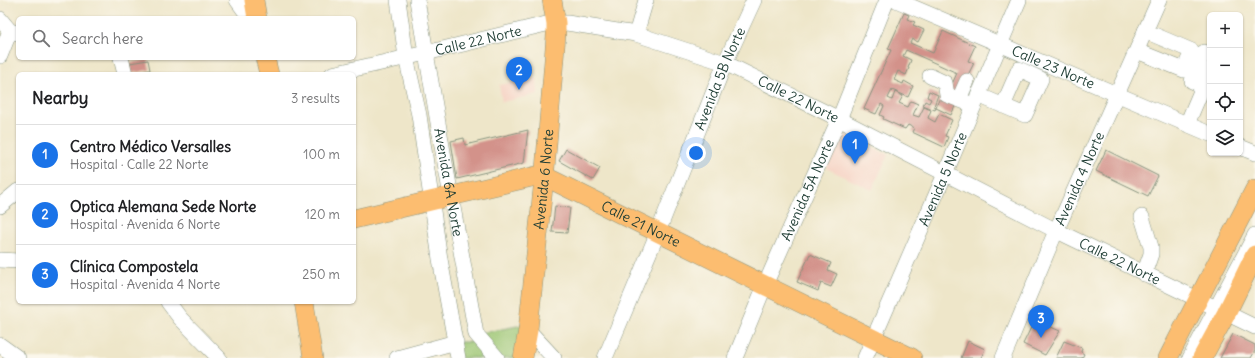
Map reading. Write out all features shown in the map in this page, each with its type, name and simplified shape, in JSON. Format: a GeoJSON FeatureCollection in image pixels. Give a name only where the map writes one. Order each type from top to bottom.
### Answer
{"type":"FeatureCollection","features":[{"type":"Feature","properties":{"kind":"main road"},"geometry":{"type":"LineString","coordinates":[[254,0],[257,16]]}},
{"type":"Feature","properties":{"kind":"main road","name":"Avenida 6 Norte"},"geometry":{"type":"LineString","coordinates":[[524,358],[544,176],[556,35],[556,23],[552,0]]}},
{"type":"Feature","properties":{"kind":"main road"},"geometry":{"type":"LineString","coordinates":[[266,60],[268,72]]}},
{"type":"Feature","properties":{"kind":"main road"},"geometry":{"type":"LineString","coordinates":[[356,219],[536,176],[544,176]]}},
{"type":"Feature","properties":{"kind":"main road","name":"Calle 21 Norte"},"geometry":{"type":"LineString","coordinates":[[544,176],[912,358]]}},
{"type":"Feature","properties":{"kind":"main road"},"geometry":{"type":"LineString","coordinates":[[1202,358],[1212,307],[1255,189]]}},
{"type":"Feature","properties":{"kind":"main road"},"geometry":{"type":"LineString","coordinates":[[1168,358],[1255,255]]}},
{"type":"Feature","properties":{"kind":"main road"},"geometry":{"type":"LineString","coordinates":[[304,304],[313,358]]}},
{"type":"Feature","properties":{"kind":"street"},"geometry":{"type":"LineString","coordinates":[[237,0],[249,16]]}},
{"type":"Feature","properties":{"kind":"street","name":"Avenida 6A Norte"},"geometry":{"type":"LineString","coordinates":[[398,0],[406,57],[419,115],[440,259],[458,358]]}},
{"type":"Feature","properties":{"kind":"street","name":"Avenida 6A Norte"},"geometry":{"type":"LineString","coordinates":[[417,0],[476,334],[497,358]]}},
{"type":"Feature","properties":{"kind":"street"},"geometry":{"type":"LineString","coordinates":[[636,34],[646,0]]}},
{"type":"Feature","properties":{"kind":"street","name":"Avenida 5B Norte"},"geometry":{"type":"LineString","coordinates":[[605,358],[658,232],[725,63],[754,0]]}},
{"type":"Feature","properties":{"kind":"street","name":"Avenida 5A Norte"},"geometry":{"type":"LineString","coordinates":[[735,358],[765,285],[828,160],[839,119],[888,0]]}},
{"type":"Feature","properties":{"kind":"street","name":"Calle 23 Norte"},"geometry":{"type":"LineString","coordinates":[[896,0],[1207,133]]}},
{"type":"Feature","properties":{"kind":"street","name":"Avenida 5 Norte"},"geometry":{"type":"LineString","coordinates":[[864,358],[945,174],[1019,0]]}},
{"type":"Feature","properties":{"kind":"street","name":"Avenida 4 Norte"},"geometry":{"type":"LineString","coordinates":[[1003,358],[1056,231],[1159,0]]}},
{"type":"Feature","properties":{"kind":"street","name":"Calle 22 Norte"},"geometry":{"type":"LineString","coordinates":[[341,72],[546,24],[567,23],[636,34],[725,63],[839,119],[1056,231],[1255,327]]}},
{"type":"Feature","properties":{"kind":"street"},"geometry":{"type":"LineString","coordinates":[[0,56],[9,28]]}},
{"type":"Feature","properties":{"kind":"street"},"geometry":{"type":"LineString","coordinates":[[1137,51],[1184,70],[1192,51],[1145,32]]}},
{"type":"Feature","properties":{"kind":"street"},"geometry":{"type":"LineString","coordinates":[[1203,86],[1192,81],[1204,52],[1207,53]]}},
{"type":"Feature","properties":{"kind":"street"},"geometry":{"type":"LineString","coordinates":[[930,76],[945,83],[948,95],[959,99],[976,100],[1003,106]]}},
{"type":"Feature","properties":{"kind":"street"},"geometry":{"type":"LineString","coordinates":[[1187,124],[1207,77]]}},
{"type":"Feature","properties":{"kind":"street"},"geometry":{"type":"LineString","coordinates":[[959,99],[967,81]]}},
{"type":"Feature","properties":{"kind":"street"},"geometry":{"type":"LineString","coordinates":[[1243,148],[1255,153]]}},
{"type":"Feature","properties":{"kind":"street"},"geometry":{"type":"LineString","coordinates":[[0,206],[16,192]]}},
{"type":"Feature","properties":{"kind":"street"},"geometry":{"type":"LineString","coordinates":[[1190,358],[1255,206]]}},
{"type":"Feature","properties":{"kind":"street"},"geometry":{"type":"LineString","coordinates":[[1142,217],[1151,247],[1151,254],[1144,274]]}},
{"type":"Feature","properties":{"kind":"street"},"geometry":{"type":"LineString","coordinates":[[1176,358],[1212,307],[1255,235]]}},
{"type":"Feature","properties":{"kind":"street"},"geometry":{"type":"LineString","coordinates":[[1,258],[16,261]]}},
{"type":"Feature","properties":{"kind":"street"},"geometry":{"type":"LineString","coordinates":[[170,304],[180,318],[219,358]]}},
{"type":"Feature","properties":{"kind":"street"},"geometry":{"type":"LineString","coordinates":[[528,330],[554,358]]}},
{"type":"Feature","properties":{"kind":"street"},"geometry":{"type":"LineString","coordinates":[[397,358],[456,342]]}},
{"type":"Feature","properties":{"kind":"street"},"geometry":{"type":"LineString","coordinates":[[0,345],[18,358]]}},
{"type":"Feature","properties":{"kind":"shaded area"},"geometry":{"type":"Polygon","coordinates":[[[537,78],[538,94],[502,102],[499,85],[537,78]]]}},
{"type":"Feature","properties":{"kind":"shaded area"},"geometry":{"type":"Polygon","coordinates":[[[842,133],[888,155],[872,190],[826,168],[842,133]]]}},
{"type":"Feature","properties":{"kind":"green space"},"geometry":{"type":"Polygon","coordinates":[[[528,324],[523,358],[458,358],[456,342],[483,342],[476,334],[528,324]]]}},
{"type":"Feature","properties":{"kind":"building"},"geometry":{"type":"Polygon","coordinates":[[[904,13],[909,15],[907,19],[915,22],[913,25],[924,30],[918,42],[912,39],[910,43],[933,53],[943,31],[975,46],[968,61],[974,63],[958,95],[949,91],[957,73],[906,50],[903,56],[911,60],[909,68],[906,75],[898,71],[894,80],[903,84],[904,81],[913,86],[908,97],[892,90],[888,98],[892,100],[895,92],[903,96],[899,103],[908,107],[911,101],[918,104],[913,115],[919,117],[924,107],[931,110],[928,118],[935,122],[939,114],[952,120],[945,136],[948,137],[944,147],[912,132],[914,128],[908,125],[905,129],[883,119],[884,117],[880,115],[884,106],[881,104],[876,114],[864,109],[891,50],[888,49],[904,13]]]}},
{"type":"Feature","properties":{"kind":"building"},"geometry":{"type":"Polygon","coordinates":[[[148,60],[150,70],[132,72],[130,63],[148,60]]]}},
{"type":"Feature","properties":{"kind":"building"},"geometry":{"type":"Polygon","coordinates":[[[929,91],[938,95],[934,106],[936,107],[941,95],[957,102],[951,115],[936,108],[935,110],[923,105],[925,101],[929,103],[931,99],[927,97],[929,91]]]}},
{"type":"Feature","properties":{"kind":"building"},"geometry":{"type":"Polygon","coordinates":[[[528,130],[524,163],[457,179],[451,141],[464,138],[465,145],[528,130]]]}},
{"type":"Feature","properties":{"kind":"building"},"geometry":{"type":"Polygon","coordinates":[[[566,149],[600,168],[593,180],[559,161],[566,149]]]}},
{"type":"Feature","properties":{"kind":"building"},"geometry":{"type":"Polygon","coordinates":[[[1106,150],[1158,176],[1148,196],[1096,171],[1106,150]]]}},
{"type":"Feature","properties":{"kind":"building"},"geometry":{"type":"Polygon","coordinates":[[[555,206],[570,208],[567,233],[552,232],[555,206]]]}},
{"type":"Feature","properties":{"kind":"building"},"geometry":{"type":"Polygon","coordinates":[[[810,254],[831,263],[828,270],[837,274],[831,287],[821,283],[818,291],[797,282],[810,254]]]}},
{"type":"Feature","properties":{"kind":"building"},"geometry":{"type":"Polygon","coordinates":[[[1039,311],[1050,315],[1046,325],[1060,331],[1045,355],[1023,344],[1039,311]]]}},
{"type":"Feature","properties":{"kind":"building"},"geometry":{"type":"Polygon","coordinates":[[[1233,334],[1255,345],[1255,351],[1251,358],[1220,358],[1233,334]]]}},
{"type":"Feature","properties":{"kind":"building"},"geometry":{"type":"Polygon","coordinates":[[[968,341],[985,349],[981,358],[961,358],[968,341]]]}},
{"type":"Feature","properties":{"kind":"building"},"geometry":{"type":"Polygon","coordinates":[[[1064,341],[1082,348],[1081,352],[1084,354],[1082,358],[1056,358],[1064,341]]]}},
{"type":"Feature","properties":{"kind":"place","name":"Optica Alemana Sede Norte"},"geometry":{"type":"Point","coordinates":[519,90]}},
{"type":"Feature","properties":{"kind":"place","name":"Centro Médico Versalles"},"geometry":{"type":"Point","coordinates":[855,164]}},
{"type":"Feature","properties":{"kind":"place","name":"Clínica Compostela"},"geometry":{"type":"Point","coordinates":[1041,338]}}]}
